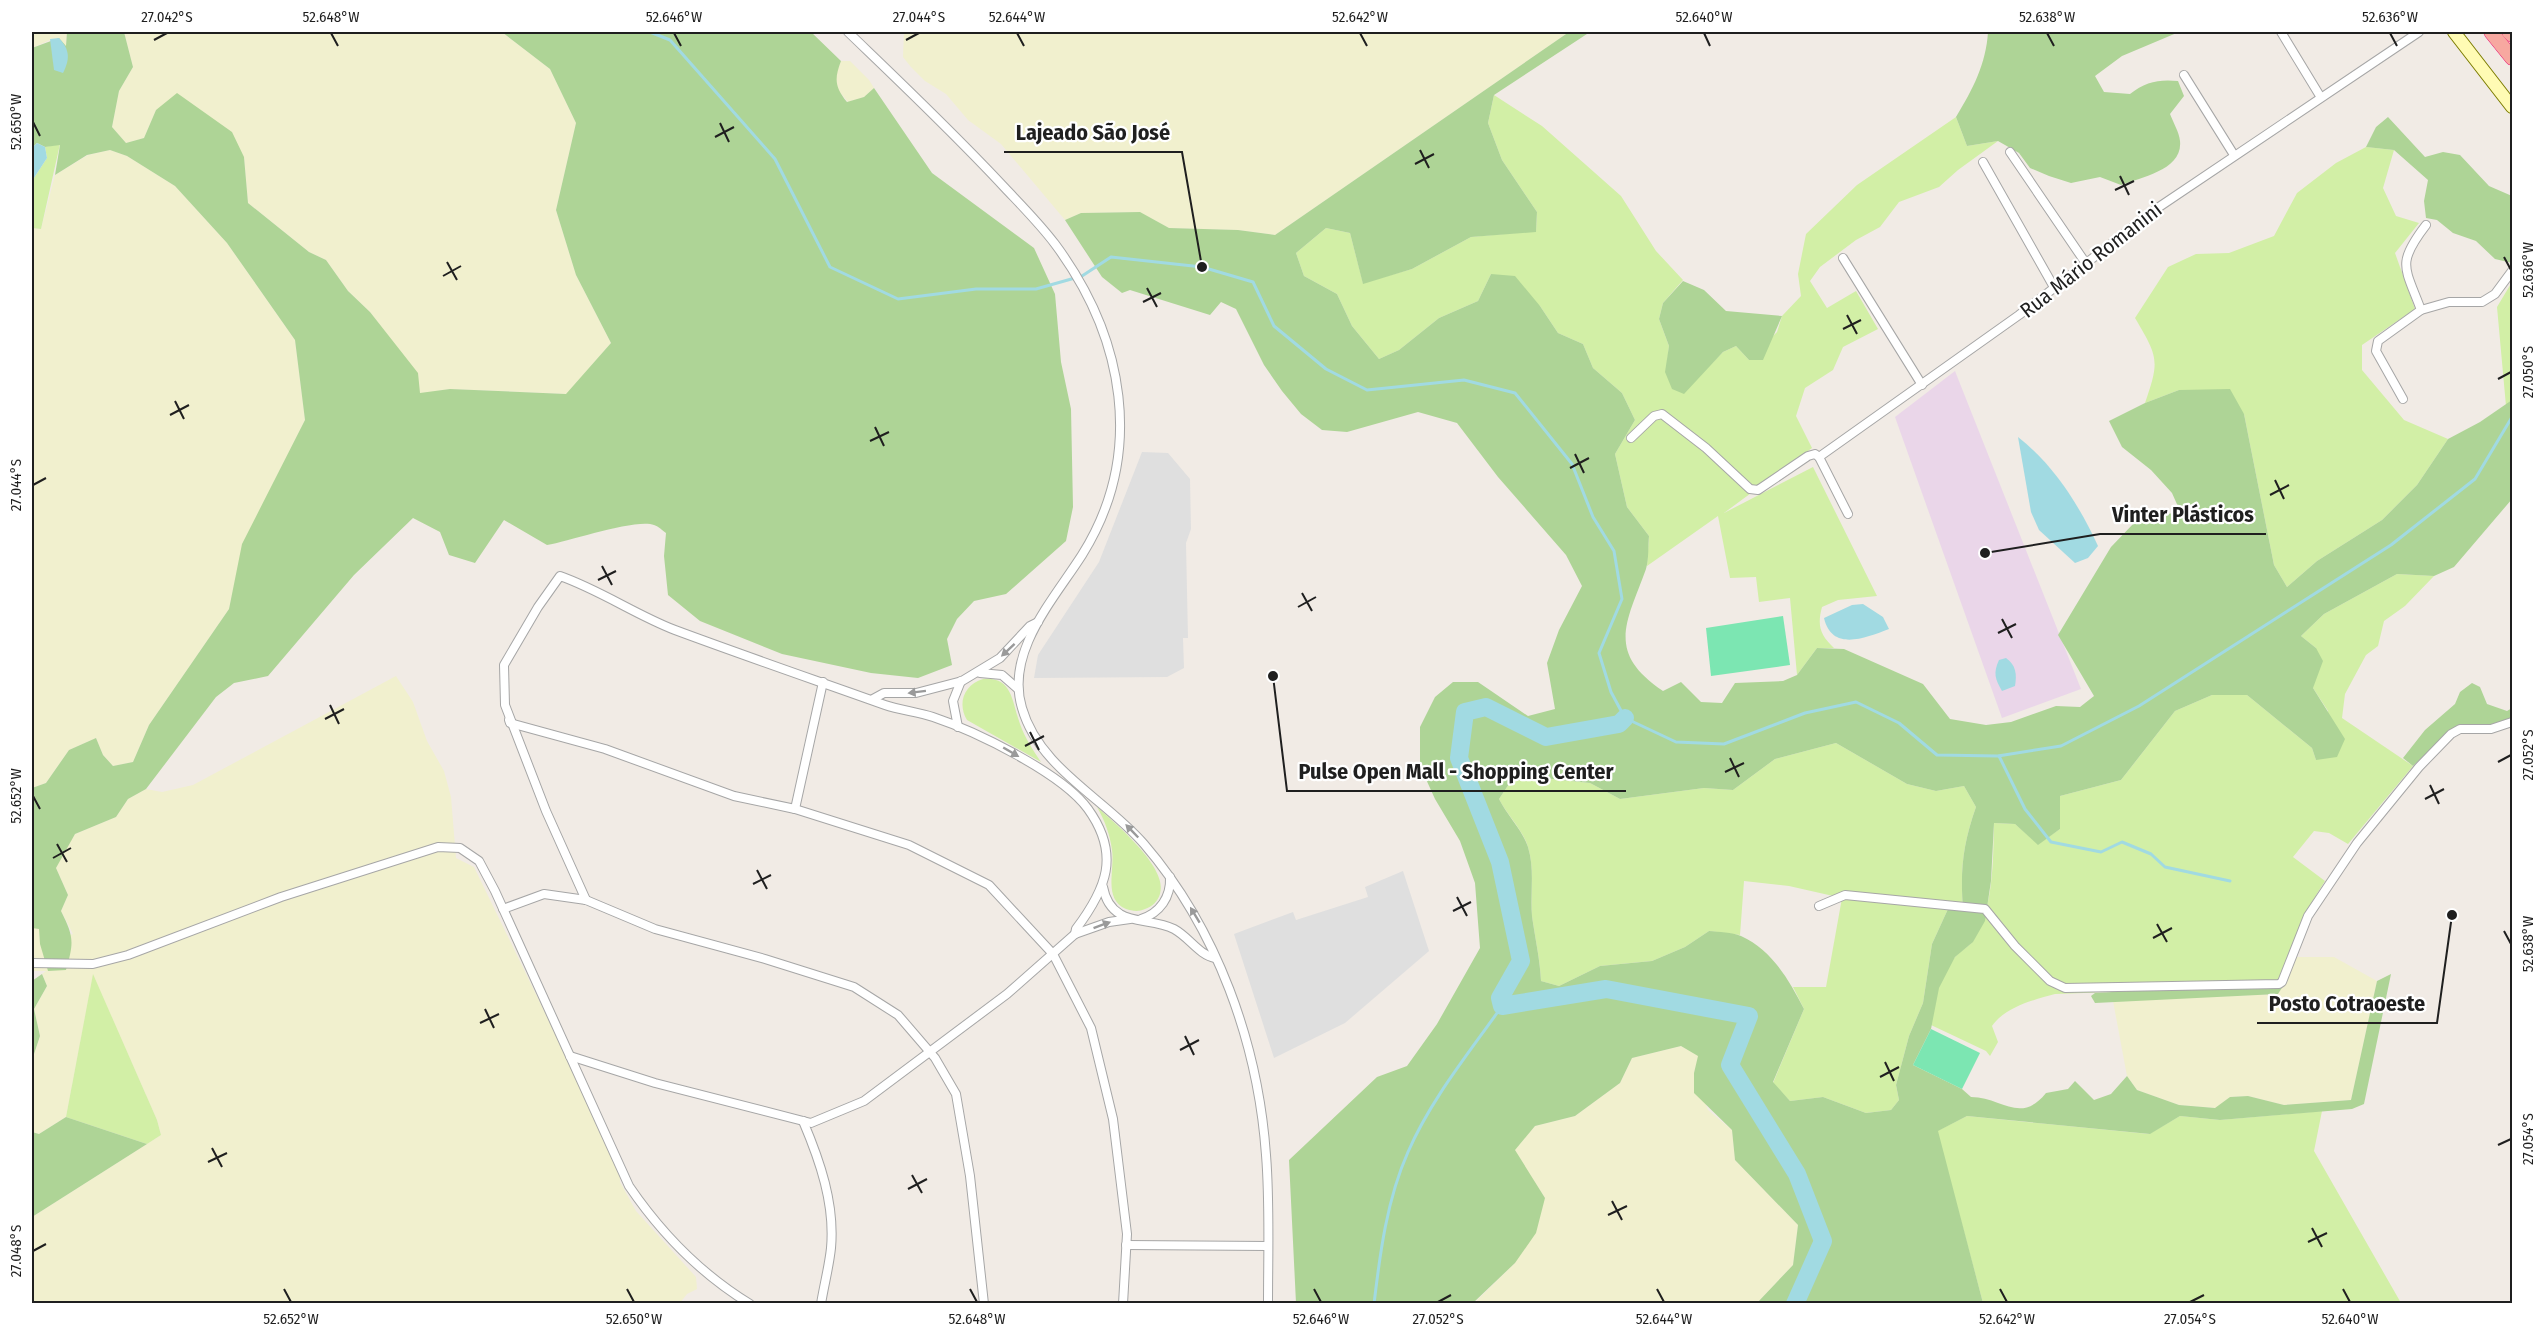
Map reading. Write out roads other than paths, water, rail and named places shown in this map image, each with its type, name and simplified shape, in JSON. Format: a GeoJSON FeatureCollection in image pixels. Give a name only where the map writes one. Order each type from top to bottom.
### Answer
{"type":"FeatureCollection","features":[{"type":"Feature","properties":{"kind":"highway"},"geometry":{"type":"LineString","coordinates":[[2491,32],[2512,58]]}},
{"type":"Feature","properties":{"kind":"main road"},"geometry":{"type":"LineString","coordinates":[[2454,32],[2512,107]]}},
{"type":"Feature","properties":{"kind":"street"},"geometry":{"type":"LineString","coordinates":[[848,32],[975,155],[1054,243],[1079,281],[1103,335],[1117,382],[1121,410],[1119,455],[1111,490],[1099,524],[1082,555],[1038,622],[1022,661],[1018,689],[1026,721],[1043,752],[1120,818],[1170,876],[1212,946],[1237,1014],[1259,1100],[1266,1152],[1268,1304]]}},
{"type":"Feature","properties":{"kind":"street"},"geometry":{"type":"LineString","coordinates":[[2281,32],[2320,96]]}},
{"type":"Feature","properties":{"kind":"street","name":"Rua Mário Romanini"},"geometry":{"type":"LineString","coordinates":[[1631,438],[1654,416],[1662,414],[1706,448],[1750,489],[1758,490],[1808,456],[1815,454],[1819,457],[2055,289],[2158,207],[2320,96],[2419,32]]}},
{"type":"Feature","properties":{"kind":"street"},"geometry":{"type":"LineString","coordinates":[[2184,75],[2234,155]]}},
{"type":"Feature","properties":{"kind":"street"},"geometry":{"type":"LineString","coordinates":[[2010,152],[2087,265]]}},
{"type":"Feature","properties":{"kind":"street"},"geometry":{"type":"LineString","coordinates":[[1983,162],[2055,289]]}},
{"type":"Feature","properties":{"kind":"street"},"geometry":{"type":"LineString","coordinates":[[2421,310],[2404,267],[2405,256],[2426,225]]}},
{"type":"Feature","properties":{"kind":"street"},"geometry":{"type":"LineString","coordinates":[[1843,258],[1922,385]]}},
{"type":"Feature","properties":{"kind":"street"},"geometry":{"type":"LineString","coordinates":[[2403,399],[2376,351],[2378,341],[2421,310],[2449,303],[2482,302],[2494,294],[2512,271]]}},
{"type":"Feature","properties":{"kind":"street"},"geometry":{"type":"LineString","coordinates":[[1819,457],[1848,514]]}},
{"type":"Feature","properties":{"kind":"street"},"geometry":{"type":"LineString","coordinates":[[586,900],[546,811],[510,723],[505,705],[504,664],[560,576],[673,629],[824,681],[884,705],[958,727],[1021,758],[1079,799],[1094,818],[1103,841],[1106,864],[1103,887],[1075,934]]}},
{"type":"Feature","properties":{"kind":"street"},"geometry":{"type":"LineString","coordinates":[[873,699],[884,693],[916,693],[962,681],[1000,658],[1030,626],[1038,622]]}},
{"type":"Feature","properties":{"kind":"street"},"geometry":{"type":"LineString","coordinates":[[976,674],[989,672],[1002,675],[1018,689]]}},
{"type":"Feature","properties":{"kind":"street"},"geometry":{"type":"LineString","coordinates":[[795,809],[824,681]]}},
{"type":"Feature","properties":{"kind":"street"},"geometry":{"type":"LineString","coordinates":[[958,727],[954,701],[962,681]]}},
{"type":"Feature","properties":{"kind":"street"},"geometry":{"type":"LineString","coordinates":[[1819,906],[1845,895],[1985,909],[2015,946],[2050,981],[2065,988],[2279,984],[2282,982],[2308,916],[2357,843],[2419,767],[2451,734],[2460,729],[2491,729],[2512,722]]}},
{"type":"Feature","properties":{"kind":"street"},"geometry":{"type":"LineString","coordinates":[[510,723],[605,748],[734,796],[795,809],[909,845],[989,885],[1053,954],[1091,1028],[1113,1119],[1126,1245],[1123,1304]]}},
{"type":"Feature","properties":{"kind":"street"},"geometry":{"type":"LineString","coordinates":[[32,963],[93,964],[128,955],[281,897],[438,847],[460,848],[479,861],[629,1186],[650,1217],[703,1270],[750,1304]]}},
{"type":"Feature","properties":{"kind":"street"},"geometry":{"type":"LineString","coordinates":[[1140,919],[1153,914],[1163,904],[1169,891],[1170,876]]}},
{"type":"Feature","properties":{"kind":"street"},"geometry":{"type":"LineString","coordinates":[[1103,887],[1111,906],[1119,914],[1130,919]]}},
{"type":"Feature","properties":{"kind":"street"},"geometry":{"type":"LineString","coordinates":[[503,909],[544,894],[586,900],[655,930],[765,959],[854,987],[898,1015],[930,1052],[956,1094],[970,1176],[984,1304]]}},
{"type":"Feature","properties":{"kind":"street"},"geometry":{"type":"LineString","coordinates":[[570,1056],[655,1083],[812,1123],[864,1101],[1007,994],[1075,934],[1109,922],[1140,919],[1172,928],[1191,940],[1206,957],[1215,958]]}},
{"type":"Feature","properties":{"kind":"street"},"geometry":{"type":"LineString","coordinates":[[803,1121],[819,1159],[828,1197],[831,1246],[821,1304]]}},
{"type":"Feature","properties":{"kind":"street"},"geometry":{"type":"LineString","coordinates":[[1126,1245],[1268,1246]]}},
{"type":"Feature","properties":{"kind":"water"},"geometry":{"type":"Polygon","coordinates":[[[59,38],[68,55],[63,73],[54,70],[50,39],[59,38]]]}},
{"type":"Feature","properties":{"kind":"water"},"geometry":{"type":"Polygon","coordinates":[[[37,143],[45,147],[47,158],[32,181],[32,148],[37,143]]]}},
{"type":"Feature","properties":{"kind":"water"},"geometry":{"type":"Polygon","coordinates":[[[2018,437],[2054,473],[2083,516],[2098,546],[2088,558],[2075,563],[2039,530],[2031,512],[2018,437]]]}},
{"type":"Feature","properties":{"kind":"water"},"geometry":{"type":"Polygon","coordinates":[[[1863,604],[1883,617],[1889,629],[1850,640],[1834,635],[1828,629],[1824,618],[1852,605],[1863,604]]]}},
{"type":"Feature","properties":{"kind":"water"},"geometry":{"type":"Polygon","coordinates":[[[2006,658],[2014,667],[2016,682],[2015,686],[2002,691],[1995,672],[1999,660],[2006,658]]]}},
{"type":"Feature","properties":{"kind":"waterway"},"geometry":{"type":"LineString","coordinates":[[650,32],[670,40],[775,159],[830,267],[898,299],[976,289],[1036,289],[1082,276],[1111,257],[1202,267],[1253,282],[1274,326],[1326,369],[1367,390],[1464,380],[1515,393],[1572,464],[1593,517],[1614,551],[1622,599],[1599,653],[1611,692],[1625,718],[1676,742],[1724,744],[1805,713],[1856,702],[1899,723],[1937,755],[1998,756],[2061,746],[2139,706],[2391,545],[2475,479],[2512,417]]}},
{"type":"Feature","properties":{"kind":"waterway"},"geometry":{"type":"LineString","coordinates":[[1625,718],[1619,724],[1546,737],[1486,707],[1465,712],[1459,758],[1500,862],[1521,961],[1500,998],[1502,1006],[1606,989],[1749,1016],[1730,1065],[1797,1174],[1823,1241],[1795,1304]]}},
{"type":"Feature","properties":{"kind":"waterway"},"geometry":{"type":"LineString","coordinates":[[1999,756],[2025,809],[2051,842],[2101,852],[2122,842],[2151,854],[2165,867],[2230,881]]}},
{"type":"Feature","properties":{"kind":"waterway"},"geometry":{"type":"LineString","coordinates":[[1374,1304],[1390,1207],[1408,1152],[1439,1095],[1502,1006]]}},
{"type":"Feature","properties":{"kind":"place","name":"Lajeado São José"},"geometry":{"type":"Point","coordinates":[1202,267]}},
{"type":"Feature","properties":{"kind":"place","name":"Vinter Plásticos"},"geometry":{"type":"Point","coordinates":[1985,553]}},
{"type":"Feature","properties":{"kind":"place","name":"Pulse Open Mall - Shopping Center"},"geometry":{"type":"Point","coordinates":[1273,676]}},
{"type":"Feature","properties":{"kind":"place","name":"Posto Cotraoeste"},"geometry":{"type":"Point","coordinates":[2452,915]}}]}
